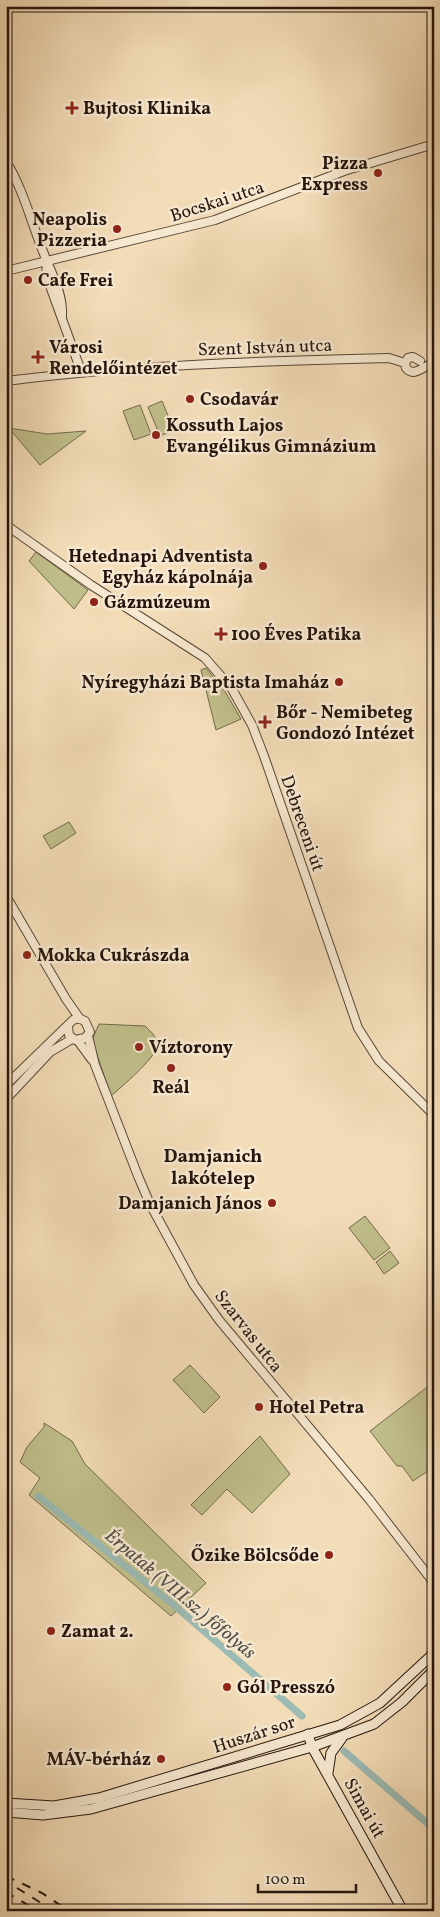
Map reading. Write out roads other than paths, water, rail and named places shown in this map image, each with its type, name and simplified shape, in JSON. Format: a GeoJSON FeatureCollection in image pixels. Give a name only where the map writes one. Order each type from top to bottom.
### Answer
{"type":"FeatureCollection","features":[{"type":"Feature","properties":{"kind":"main road"},"geometry":{"type":"LineString","coordinates":[[308,1734],[340,1725],[365,1713],[395,1691],[434,1653]]}},
{"type":"Feature","properties":{"kind":"main road"},"geometry":{"type":"LineString","coordinates":[[312,1747],[374,1724],[388,1714],[434,1670]]}},
{"type":"Feature","properties":{"kind":"main road","name":"Huszár sor"},"geometry":{"type":"LineString","coordinates":[[6,1803],[54,1806],[100,1798],[278,1745],[308,1734],[312,1747],[91,1809],[43,1815],[6,1812]]}},
{"type":"Feature","properties":{"kind":"main road"},"geometry":{"type":"LineString","coordinates":[[328,1773],[331,1753],[343,1737]]}},
{"type":"Feature","properties":{"kind":"main road","name":"Simai út"},"geometry":{"type":"LineString","coordinates":[[312,1747],[403,1911]]}},
{"type":"Feature","properties":{"kind":"street","name":"Bocskai utca"},"geometry":{"type":"LineString","coordinates":[[6,271],[215,220],[344,171],[434,144]]}},
{"type":"Feature","properties":{"kind":"street"},"geometry":{"type":"LineString","coordinates":[[6,161],[21,187],[47,262],[54,274],[62,304],[62,316],[80,371]]}},
{"type":"Feature","properties":{"kind":"street"},"geometry":{"type":"LineString","coordinates":[[420,364],[411,357],[405,363],[409,372],[415,373],[420,364],[434,361]]}},
{"type":"Feature","properties":{"kind":"street","name":"Szent István utca"},"geometry":{"type":"LineString","coordinates":[[6,381],[80,371],[168,365],[389,358],[405,363]]}},
{"type":"Feature","properties":{"kind":"street","name":"Debreceni út"},"geometry":{"type":"LineString","coordinates":[[6,525],[91,585],[204,658],[232,690],[252,725],[264,756],[358,1028],[379,1061],[434,1115]]}},
{"type":"Feature","properties":{"kind":"street"},"geometry":{"type":"LineString","coordinates":[[6,896],[66,999],[80,1019],[89,1026],[88,1036],[50,1052],[6,1099]]}},
{"type":"Feature","properties":{"kind":"street"},"geometry":{"type":"LineString","coordinates":[[66,999],[68,1032],[75,1040]]}},
{"type":"Feature","properties":{"kind":"street"},"geometry":{"type":"LineString","coordinates":[[6,1085],[69,1024],[80,1019]]}},
{"type":"Feature","properties":{"kind":"street","name":"Szarvas utca"},"geometry":{"type":"LineString","coordinates":[[88,1036],[95,1065],[150,1204],[194,1285],[219,1320],[333,1456],[434,1583]]}},
{"type":"Feature","properties":{"kind":"street","name":"Szarvas utca"},"geometry":{"type":"LineString","coordinates":[[75,1040],[95,1065]]}},
{"type":"Feature","properties":{"kind":"waterway","name":"Érpatak (VIII.sz.) főfolyás"},"geometry":{"type":"LineString","coordinates":[[38,1496],[175,1606],[302,1716]]}},
{"type":"Feature","properties":{"kind":"waterway","name":"Érpatak (VIII.sz.) főfolyás"},"geometry":{"type":"LineString","coordinates":[[344,1751],[434,1829]]}},
{"type":"Feature","properties":{"kind":"railway"},"geometry":{"type":"LineString","coordinates":[[6,1876],[42,1893],[69,1911]]}},
{"type":"Feature","properties":{"kind":"railway"},"geometry":{"type":"LineString","coordinates":[[17,1888],[54,1911]]}},
{"type":"Feature","properties":{"kind":"railway"},"geometry":{"type":"LineString","coordinates":[[6,1892],[38,1911]]}},
{"type":"Feature","properties":{"kind":"place","name":"Bujtosi Klinika"},"geometry":{"type":"Point","coordinates":[72,108]}},
{"type":"Feature","properties":{"kind":"place","name":"Pizza Express"},"geometry":{"type":"Point","coordinates":[378,173]}},
{"type":"Feature","properties":{"kind":"place","name":"Neapolis Pizzeria"},"geometry":{"type":"Point","coordinates":[117,229]}},
{"type":"Feature","properties":{"kind":"place","name":"Cafe Frei"},"geometry":{"type":"Point","coordinates":[28,280]}},
{"type":"Feature","properties":{"kind":"place","name":"Városi Rendelőintézet"},"geometry":{"type":"Point","coordinates":[38,357]}},
{"type":"Feature","properties":{"kind":"place","name":"Csodavár"},"geometry":{"type":"Point","coordinates":[190,399]}},
{"type":"Feature","properties":{"kind":"place","name":"Kossuth Lajos Evangélikus Gimnázium"},"geometry":{"type":"Point","coordinates":[156,435]}},
{"type":"Feature","properties":{"kind":"place","name":"Hetednapi Adventista Egyház kápolnája"},"geometry":{"type":"Point","coordinates":[263,566]}},
{"type":"Feature","properties":{"kind":"place","name":"Gázmúzeum"},"geometry":{"type":"Point","coordinates":[94,602]}},
{"type":"Feature","properties":{"kind":"place","name":"100 Éves Patika"},"geometry":{"type":"Point","coordinates":[221,634]}},
{"type":"Feature","properties":{"kind":"place","name":"Nyíregyházi Baptista Imaház"},"geometry":{"type":"Point","coordinates":[339,682]}},
{"type":"Feature","properties":{"kind":"place","name":"Bőr - Nemibeteg Gondozó Intézet"},"geometry":{"type":"Point","coordinates":[265,722]}},
{"type":"Feature","properties":{"kind":"place","name":"Mokka Cukrászda"},"geometry":{"type":"Point","coordinates":[27,955]}},
{"type":"Feature","properties":{"kind":"place","name":"Víztorony"},"geometry":{"type":"Point","coordinates":[139,1047]}},
{"type":"Feature","properties":{"kind":"place","name":"Reál"},"geometry":{"type":"Point","coordinates":[171,1068]}},
{"type":"Feature","properties":{"kind":"place","name":"Damjanich János"},"geometry":{"type":"Point","coordinates":[272,1203]}},
{"type":"Feature","properties":{"kind":"place","name":"Hotel Petra"},"geometry":{"type":"Point","coordinates":[259,1407]}},
{"type":"Feature","properties":{"kind":"place","name":"Őzike Bölcsőde"},"geometry":{"type":"Point","coordinates":[329,1555]}},
{"type":"Feature","properties":{"kind":"place","name":"Zamat 2."},"geometry":{"type":"Point","coordinates":[51,1631]}},
{"type":"Feature","properties":{"kind":"place","name":"Gól Presszó"},"geometry":{"type":"Point","coordinates":[227,1687]}},
{"type":"Feature","properties":{"kind":"place","name":"MÁV-bérház"},"geometry":{"type":"Point","coordinates":[161,1759]}},
{"type":"Feature","properties":{"kind":"district","name":"Damjanich lakótelep"},"geometry":{"type":"Point","coordinates":[213,1166]}}]}
